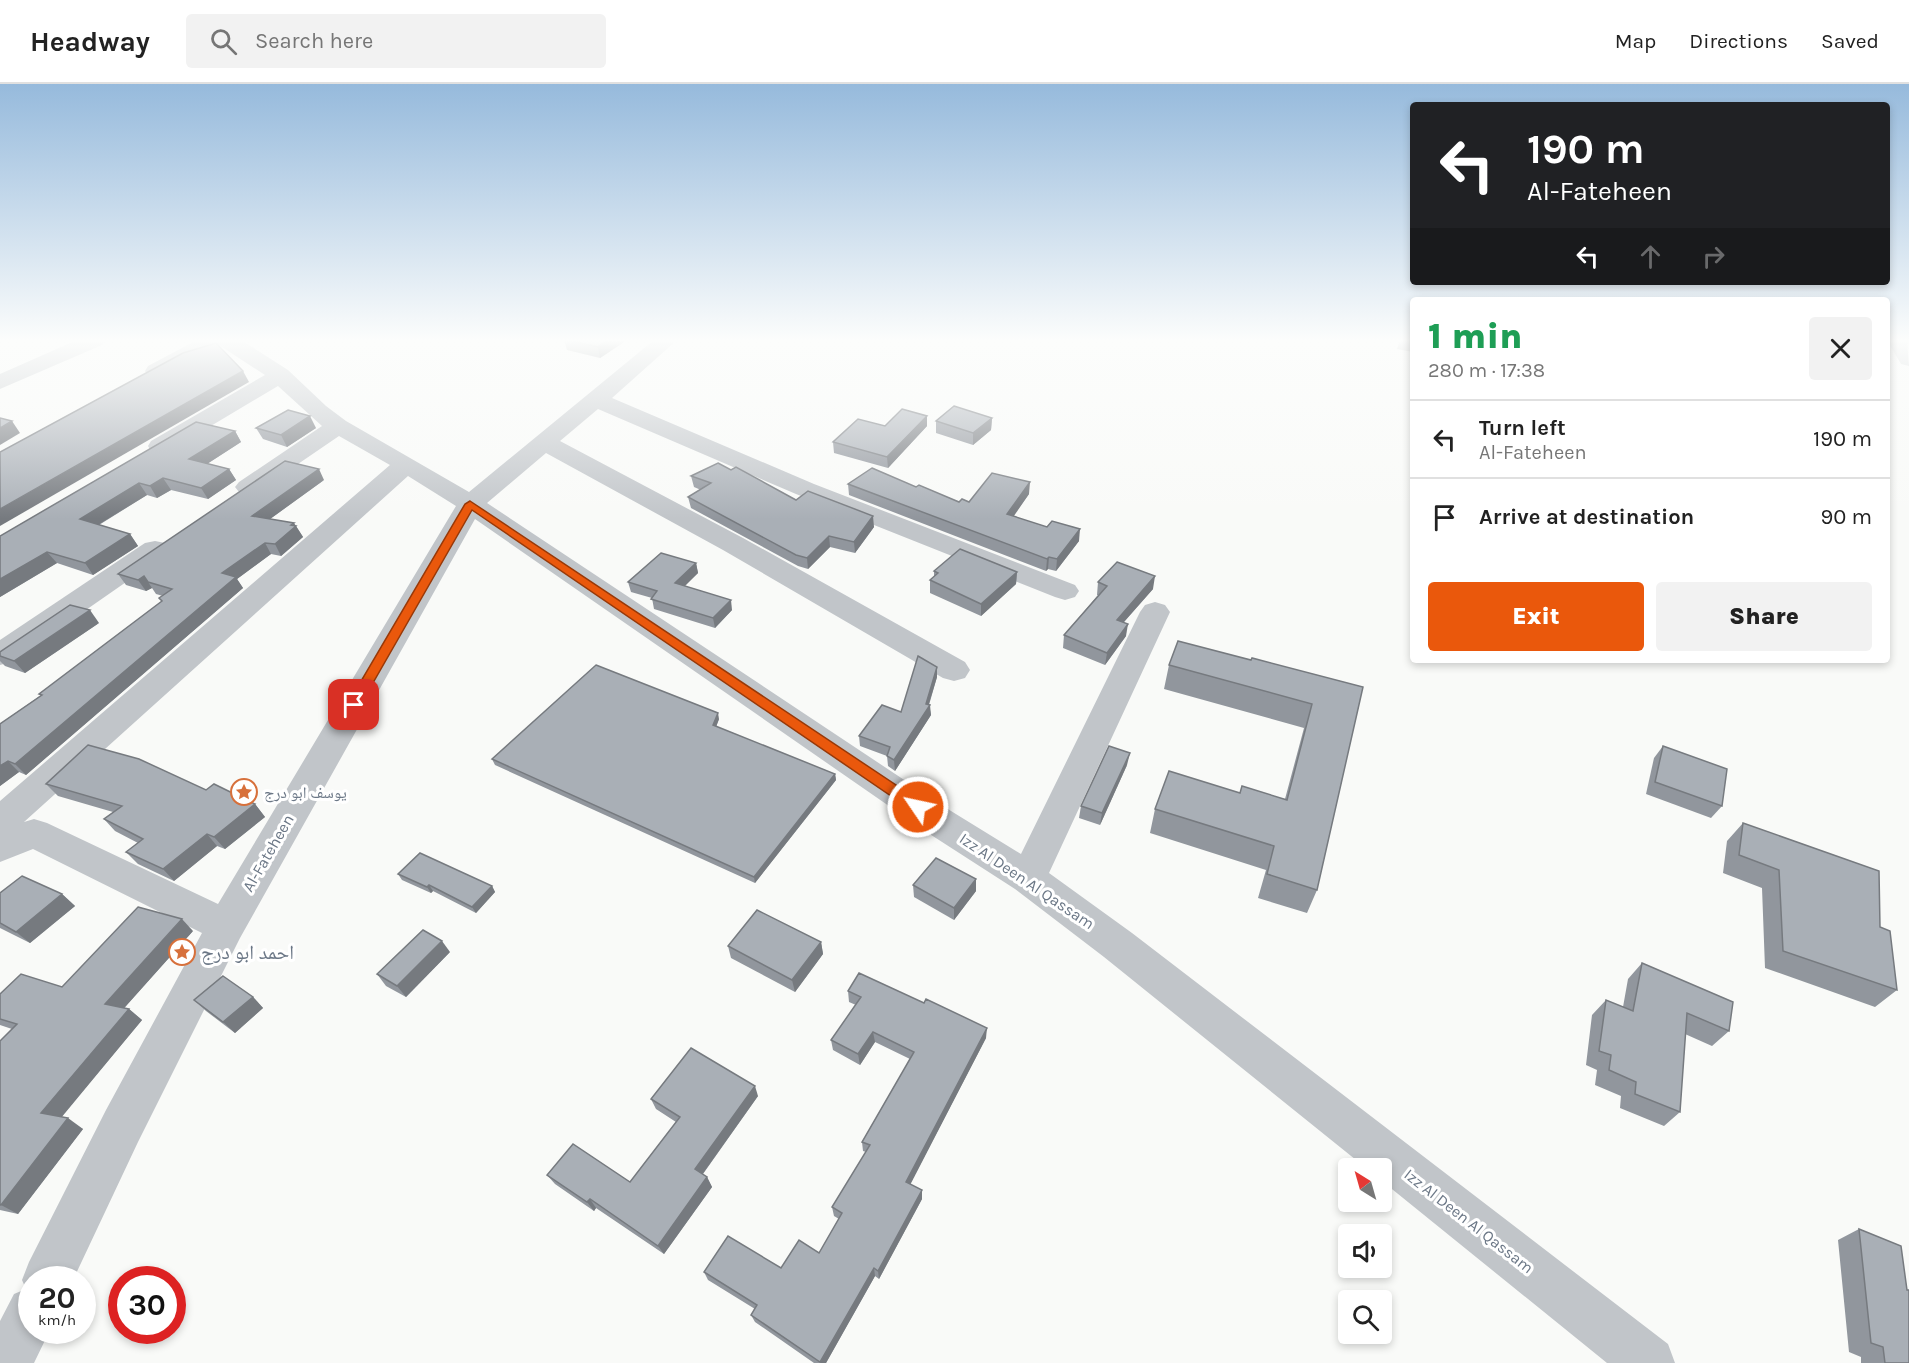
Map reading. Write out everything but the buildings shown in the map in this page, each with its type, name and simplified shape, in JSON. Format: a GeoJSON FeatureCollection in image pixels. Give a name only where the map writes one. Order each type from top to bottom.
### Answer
{"type":"FeatureCollection","features":[{"type":"Feature","properties":{"kind":"street"},"geometry":{"type":"LineString","coordinates":[[140,458],[238,400]]}},
{"type":"Feature","properties":{"kind":"street","name":"Izz Al Deen Al Qassam"},"geometry":{"type":"LineString","coordinates":[[306,400],[338,426],[406,464],[470,504],[938,821],[1028,878],[1118,945],[1648,1363]]}},
{"type":"Feature","properties":{"kind":"street","name":"Al-Fateheen"},"geometry":{"type":"LineString","coordinates":[[54,1266],[122,1126],[226,926],[470,504],[594,400]]}},
{"type":"Feature","properties":{"kind":"street"},"geometry":{"type":"LineString","coordinates":[[597,400],[805,489],[1065,591]]}},
{"type":"Feature","properties":{"kind":"street"},"geometry":{"type":"LineString","coordinates":[[232,498],[338,426]]}},
{"type":"Feature","properties":{"kind":"street"},"geometry":{"type":"LineString","coordinates":[[544,442],[734,544],[954,670]]}},
{"type":"Feature","properties":{"kind":"street"},"geometry":{"type":"LineString","coordinates":[[0,822],[406,464]]}},
{"type":"Feature","properties":{"kind":"street"},"geometry":{"type":"LineString","coordinates":[[0,655],[174,537]]}},
{"type":"Feature","properties":{"kind":"street"},"geometry":{"type":"LineString","coordinates":[[1028,878],[1155,612]]}},
{"type":"Feature","properties":{"kind":"street"},"geometry":{"type":"LineString","coordinates":[[0,847],[34,833],[226,926]]}},
{"type":"Feature","properties":{"kind":"street"},"geometry":{"type":"LineString","coordinates":[[7,1363],[18,1341]]}},
{"type":"Feature","properties":{"kind":"place","name":"يوسف ابو درج"},"geometry":{"type":"Point","coordinates":[244,792]}},
{"type":"Feature","properties":{"kind":"place","name":"احمد ابو درج"},"geometry":{"type":"Point","coordinates":[182,952]}},
{"type":"Feature","properties":{"kind":"route"},"geometry":{"type":"LineString","coordinates":[[354,705],[470,504],[918,807]]}}]}
